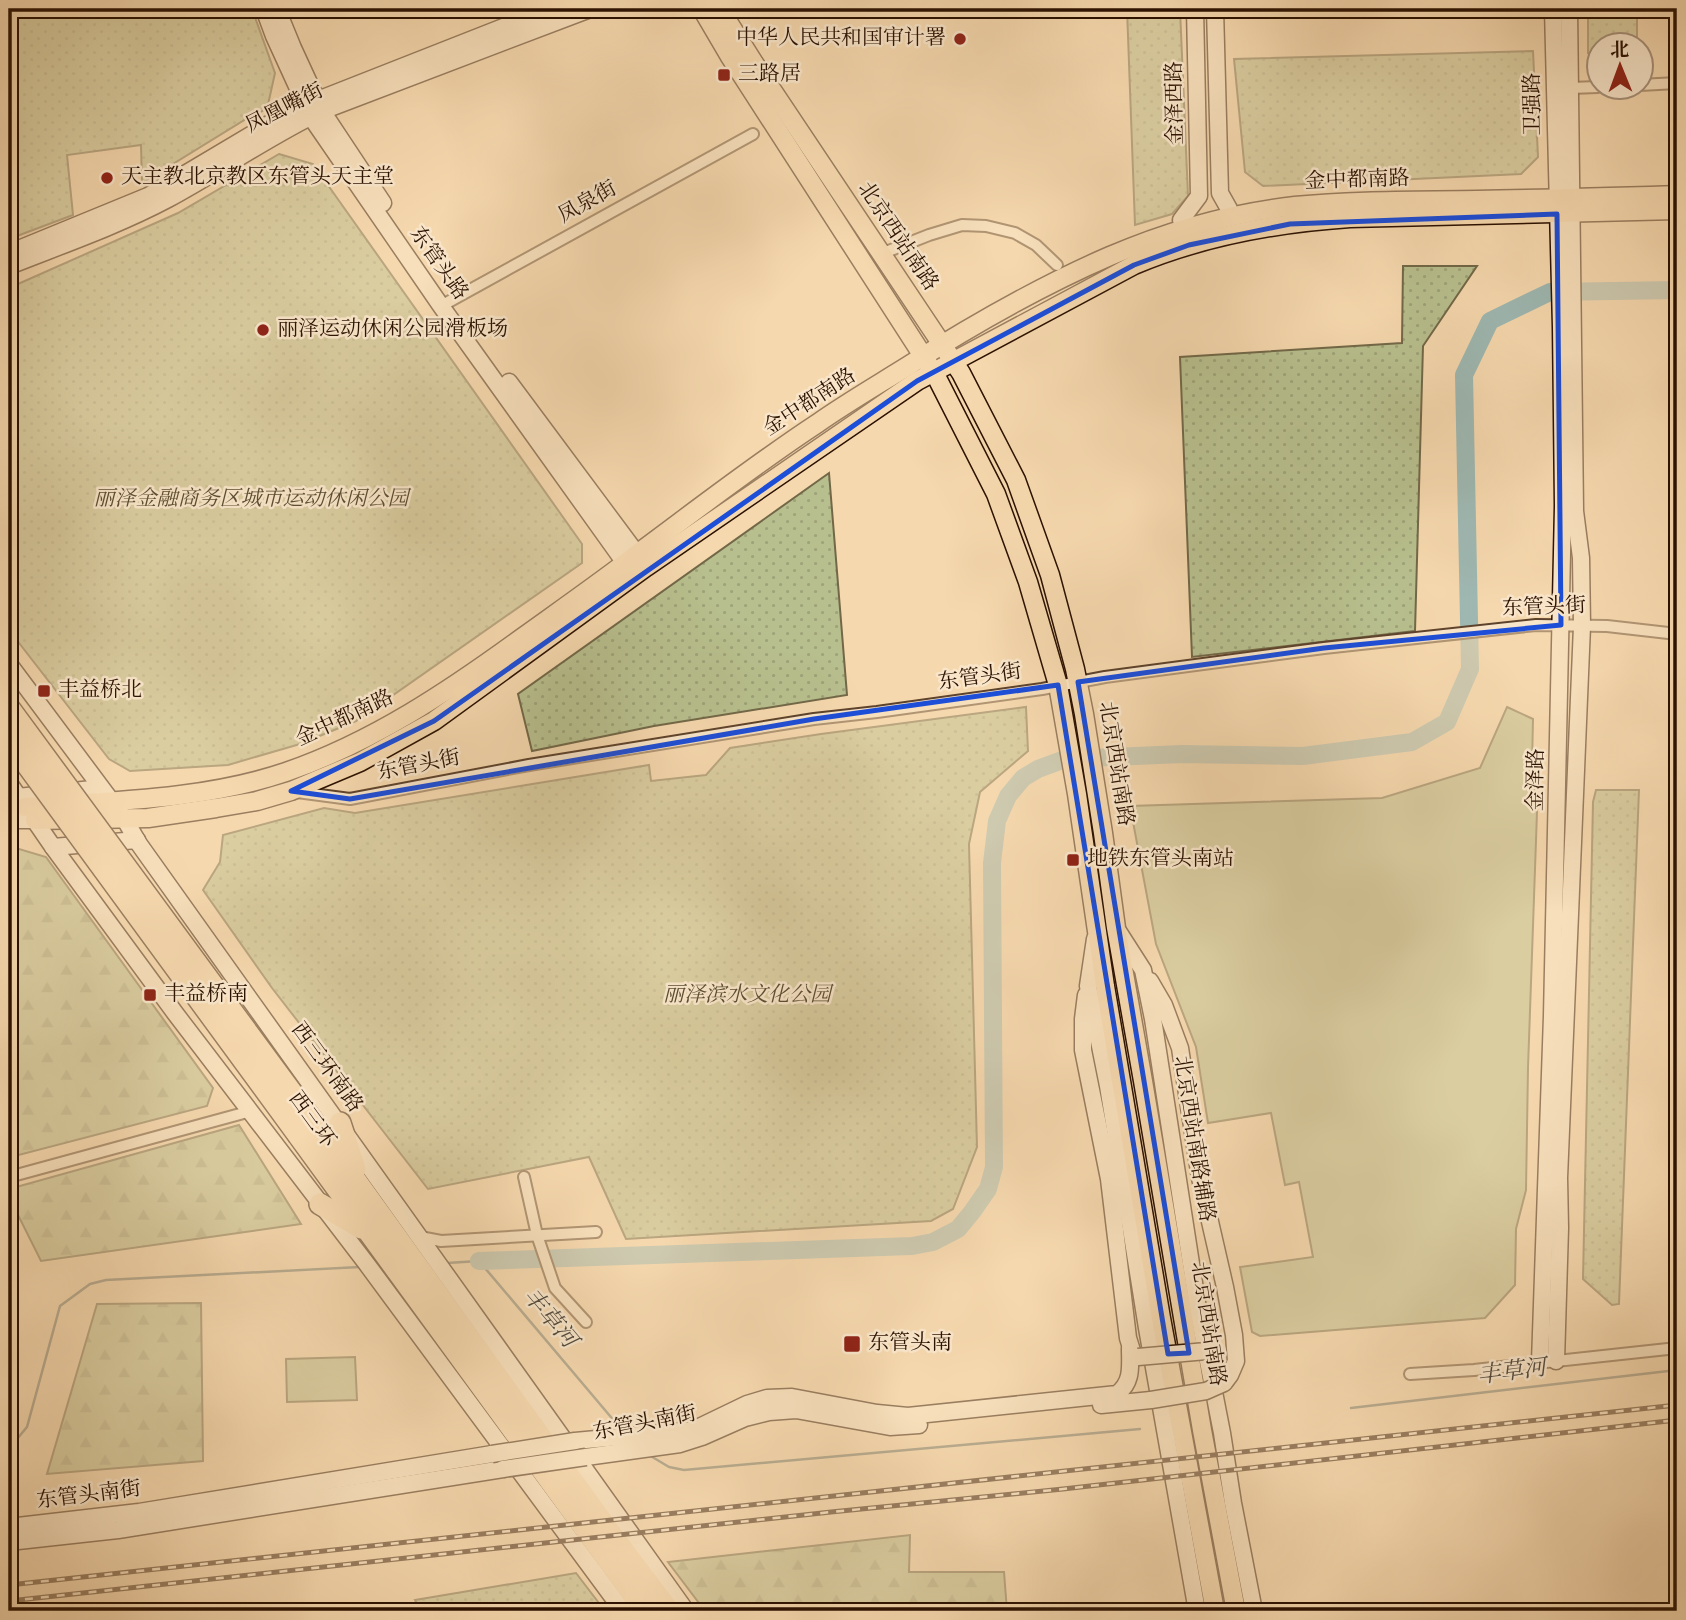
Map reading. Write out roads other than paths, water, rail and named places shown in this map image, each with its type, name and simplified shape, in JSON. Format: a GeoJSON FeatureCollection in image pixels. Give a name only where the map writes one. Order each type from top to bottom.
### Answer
{"type":"FeatureCollection","features":[{"type":"Feature","properties":{"kind":"highway","name":"西三环"},"geometry":{"type":"LineString","coordinates":[[9,708],[307,1130],[369,1232],[412,1266]]}},
{"type":"Feature","properties":{"kind":"highway","name":"西三环"},"geometry":{"type":"LineString","coordinates":[[9,740],[307,1130],[361,1188],[412,1266],[601,1536]]}},
{"type":"Feature","properties":{"kind":"highway"},"geometry":{"type":"LineString","coordinates":[[340,1124],[361,1188]]}},
{"type":"Feature","properties":{"kind":"highway"},"geometry":{"type":"LineString","coordinates":[[320,1205],[369,1232]]}},
{"type":"Feature","properties":{"kind":"highway"},"geometry":{"type":"LineString","coordinates":[[601,1536],[645,1611]]}},
{"type":"Feature","properties":{"kind":"highway"},"geometry":{"type":"LineString","coordinates":[[601,1536],[669,1611]]}},
{"type":"Feature","properties":{"kind":"main road","name":"北京西站南路"},"geometry":{"type":"LineString","coordinates":[[702,9],[924,356],[996,494],[1028,582],[1058,685],[1161,1318],[1215,1611]]}},
{"type":"Feature","properties":{"kind":"main road","name":"北京西站南路"},"geometry":{"type":"LineString","coordinates":[[720,9],[754,64],[954,360],[1016,480],[1050,575],[1078,682],[1097,791],[1116,928],[1202,1430],[1236,1611]]}},
{"type":"Feature","properties":{"kind":"main road","name":"金中都南路"},"geometry":{"type":"LineString","coordinates":[[19,803],[124,818],[148,818],[257,800],[291,791],[360,762],[434,721],[657,559],[904,389],[954,360],[1159,254],[1278,225],[1564,207],[1677,195]]}},
{"type":"Feature","properties":{"kind":"main road","name":"金中都南路"},"geometry":{"type":"LineString","coordinates":[[19,803],[106,794],[205,791],[287,771],[353,743],[415,711],[472,674],[819,422],[943,344],[1031,293],[1111,255],[1155,239],[1231,217],[1292,206],[1346,202],[1677,210]]}},
{"type":"Feature","properties":{"kind":"street","name":"东管头路"},"geometry":{"type":"LineString","coordinates":[[264,9],[274,36],[313,108],[445,304],[631,559]]}},
{"type":"Feature","properties":{"kind":"street","name":"东管头路"},"geometry":{"type":"LineString","coordinates":[[278,9],[313,108]]}},
{"type":"Feature","properties":{"kind":"street","name":"凤凰嘴街"},"geometry":{"type":"LineString","coordinates":[[9,253],[148,196],[313,108],[549,9]]}},
{"type":"Feature","properties":{"kind":"street","name":"凤凰嘴街"},"geometry":{"type":"LineString","coordinates":[[9,266],[143,212],[285,129],[313,108],[590,9]]}},
{"type":"Feature","properties":{"kind":"street","name":"金泽西路"},"geometry":{"type":"LineString","coordinates":[[1181,220],[1199,196],[1195,9]]}},
{"type":"Feature","properties":{"kind":"street","name":"金泽西路"},"geometry":{"type":"LineString","coordinates":[[1215,9],[1220,193],[1229,209]]}},
{"type":"Feature","properties":{"kind":"street","name":"卫强路"},"geometry":{"type":"LineString","coordinates":[[1553,9],[1564,207]]}},
{"type":"Feature","properties":{"kind":"street","name":"卫强路"},"geometry":{"type":"LineString","coordinates":[[1564,207],[1570,88],[1569,9]]}},
{"type":"Feature","properties":{"kind":"street"},"geometry":{"type":"LineString","coordinates":[[1654,84],[1677,83]]}},
{"type":"Feature","properties":{"kind":"street"},"geometry":{"type":"LineString","coordinates":[[1570,88],[1584,88]]}},
{"type":"Feature","properties":{"kind":"street","name":"凤泉街"},"geometry":{"type":"LineString","coordinates":[[445,304],[753,134]]}},
{"type":"Feature","properties":{"kind":"street","name":"金泽路"},"geometry":{"type":"LineString","coordinates":[[1548,1361],[1560,1228],[1559,1178],[1582,626],[1581,558],[1575,511],[1567,327],[1564,207]]}},
{"type":"Feature","properties":{"kind":"street"},"geometry":{"type":"LineString","coordinates":[[881,254],[962,225],[986,226],[1015,233],[1036,245],[1057,265]]}},
{"type":"Feature","properties":{"kind":"street","name":"金泽路"},"geometry":{"type":"LineString","coordinates":[[1548,1361],[1552,1016],[1567,327]]}},
{"type":"Feature","properties":{"kind":"street","name":"东管头街"},"geometry":{"type":"LineString","coordinates":[[291,791],[350,799],[529,765],[814,719],[1324,648],[1536,625],[1607,626],[1677,634]]}},
{"type":"Feature","properties":{"kind":"street","name":"西三环南路"},"geometry":{"type":"LineString","coordinates":[[9,664],[124,818],[420,1237],[412,1266],[446,1274],[686,1611]]}},
{"type":"Feature","properties":{"kind":"street"},"geometry":{"type":"LineString","coordinates":[[9,820],[19,803],[378,1279],[623,1611]]}},
{"type":"Feature","properties":{"kind":"street"},"geometry":{"type":"LineString","coordinates":[[53,847],[137,840]]}},
{"type":"Feature","properties":{"kind":"street","name":"北京西站南路辅路"},"geometry":{"type":"LineString","coordinates":[[1116,928],[1143,970],[1153,1019],[1199,1315],[1254,1611]]}},
{"type":"Feature","properties":{"kind":"street"},"geometry":{"type":"LineString","coordinates":[[1097,930],[1088,986],[1108,1086],[1149,1342],[1197,1611]]}},
{"type":"Feature","properties":{"kind":"street","name":"东管头南街"},"geometry":{"type":"LineString","coordinates":[[9,1527],[139,1512],[575,1441],[617,1437],[680,1444],[745,1418],[769,1412],[796,1410],[890,1427],[1151,1400],[1206,1391],[1224,1382],[1230,1375],[1236,1362],[1234,1340],[1200,1178],[1180,1048],[1164,1005],[1143,970]]}},
{"type":"Feature","properties":{"kind":"street","name":"东管头南街"},"geometry":{"type":"LineString","coordinates":[[9,1542],[118,1530],[630,1450],[648,1441],[692,1430],[747,1404],[767,1398],[792,1397],[908,1416],[1117,1394],[1125,1388],[1134,1352],[1109,1179],[1083,1050],[1083,1019],[1088,986]]}},
{"type":"Feature","properties":{"kind":"street"},"geometry":{"type":"LineString","coordinates":[[9,1177],[251,1111]]}},
{"type":"Feature","properties":{"kind":"street"},"geometry":{"type":"LineString","coordinates":[[524,1177],[537,1236],[555,1288],[586,1322]]}},
{"type":"Feature","properties":{"kind":"street"},"geometry":{"type":"LineString","coordinates":[[420,1237],[440,1241],[596,1232]]}},
{"type":"Feature","properties":{"kind":"street"},"geometry":{"type":"LineString","coordinates":[[1134,1352],[1218,1350],[1228,1347],[1234,1340]]}},
{"type":"Feature","properties":{"kind":"street"},"geometry":{"type":"LineString","coordinates":[[1410,1374],[1677,1349]]}},
{"type":"Feature","properties":{"kind":"waterway"},"geometry":{"type":"LineString","coordinates":[[479,1261],[912,1246],[933,1242],[958,1229],[988,1189],[994,1167],[992,863],[997,821],[1008,796],[1023,778],[1065,759],[1182,754],[1303,756],[1412,742],[1447,722],[1470,669],[1464,375],[1490,321],[1550,292],[1677,290]]}},
{"type":"Feature","properties":{"kind":"waterway","name":"丰草河"},"geometry":{"type":"LineString","coordinates":[[447,1263],[479,1261],[621,1429]]}},
{"type":"Feature","properties":{"kind":"waterway","name":"丰草河"},"geometry":{"type":"LineString","coordinates":[[9,1444],[27,1427],[60,1306],[90,1284],[106,1280],[360,1267]]}},
{"type":"Feature","properties":{"kind":"waterway","name":"丰草河"},"geometry":{"type":"LineString","coordinates":[[1351,1408],[1677,1370]]}},
{"type":"Feature","properties":{"kind":"waterway","name":"丰草河"},"geometry":{"type":"LineString","coordinates":[[649,1455],[669,1467],[684,1470],[1140,1429]]}},
{"type":"Feature","properties":{"kind":"railway"},"geometry":{"type":"LineString","coordinates":[[9,1585],[1677,1405]]}},
{"type":"Feature","properties":{"kind":"railway"},"geometry":{"type":"LineString","coordinates":[[9,1601],[1063,1489],[1677,1420]]}},
{"type":"Feature","properties":{"kind":"place","name":"中华人民共和国审计署"},"geometry":{"type":"Point","coordinates":[960,39]}},
{"type":"Feature","properties":{"kind":"place","name":"三路居"},"geometry":{"type":"Point","coordinates":[724,75]}},
{"type":"Feature","properties":{"kind":"place","name":"天主教北京教区东管头天主堂"},"geometry":{"type":"Point","coordinates":[107,178]}},
{"type":"Feature","properties":{"kind":"place","name":"丽泽运动休闲公园滑板场"},"geometry":{"type":"Point","coordinates":[263,330]}},
{"type":"Feature","properties":{"kind":"place","name":"丰益桥北"},"geometry":{"type":"Point","coordinates":[44,691]}},
{"type":"Feature","properties":{"kind":"place","name":"地铁东管头南站"},"geometry":{"type":"Point","coordinates":[1073,860]}},
{"type":"Feature","properties":{"kind":"place","name":"丰益桥南"},"geometry":{"type":"Point","coordinates":[150,995]}},
{"type":"Feature","properties":{"kind":"place","name":"东管头南"},"geometry":{"type":"Point","coordinates":[852,1344]}},
{"type":"Feature","properties":{"kind":"park label","name":"丽泽金融商务区城市运动休闲公园"},"geometry":{"type":"Point","coordinates":[251,500]}},
{"type":"Feature","properties":{"kind":"park label","name":"丽泽滨水文化公园"},"geometry":{"type":"Point","coordinates":[747,996]}}]}
